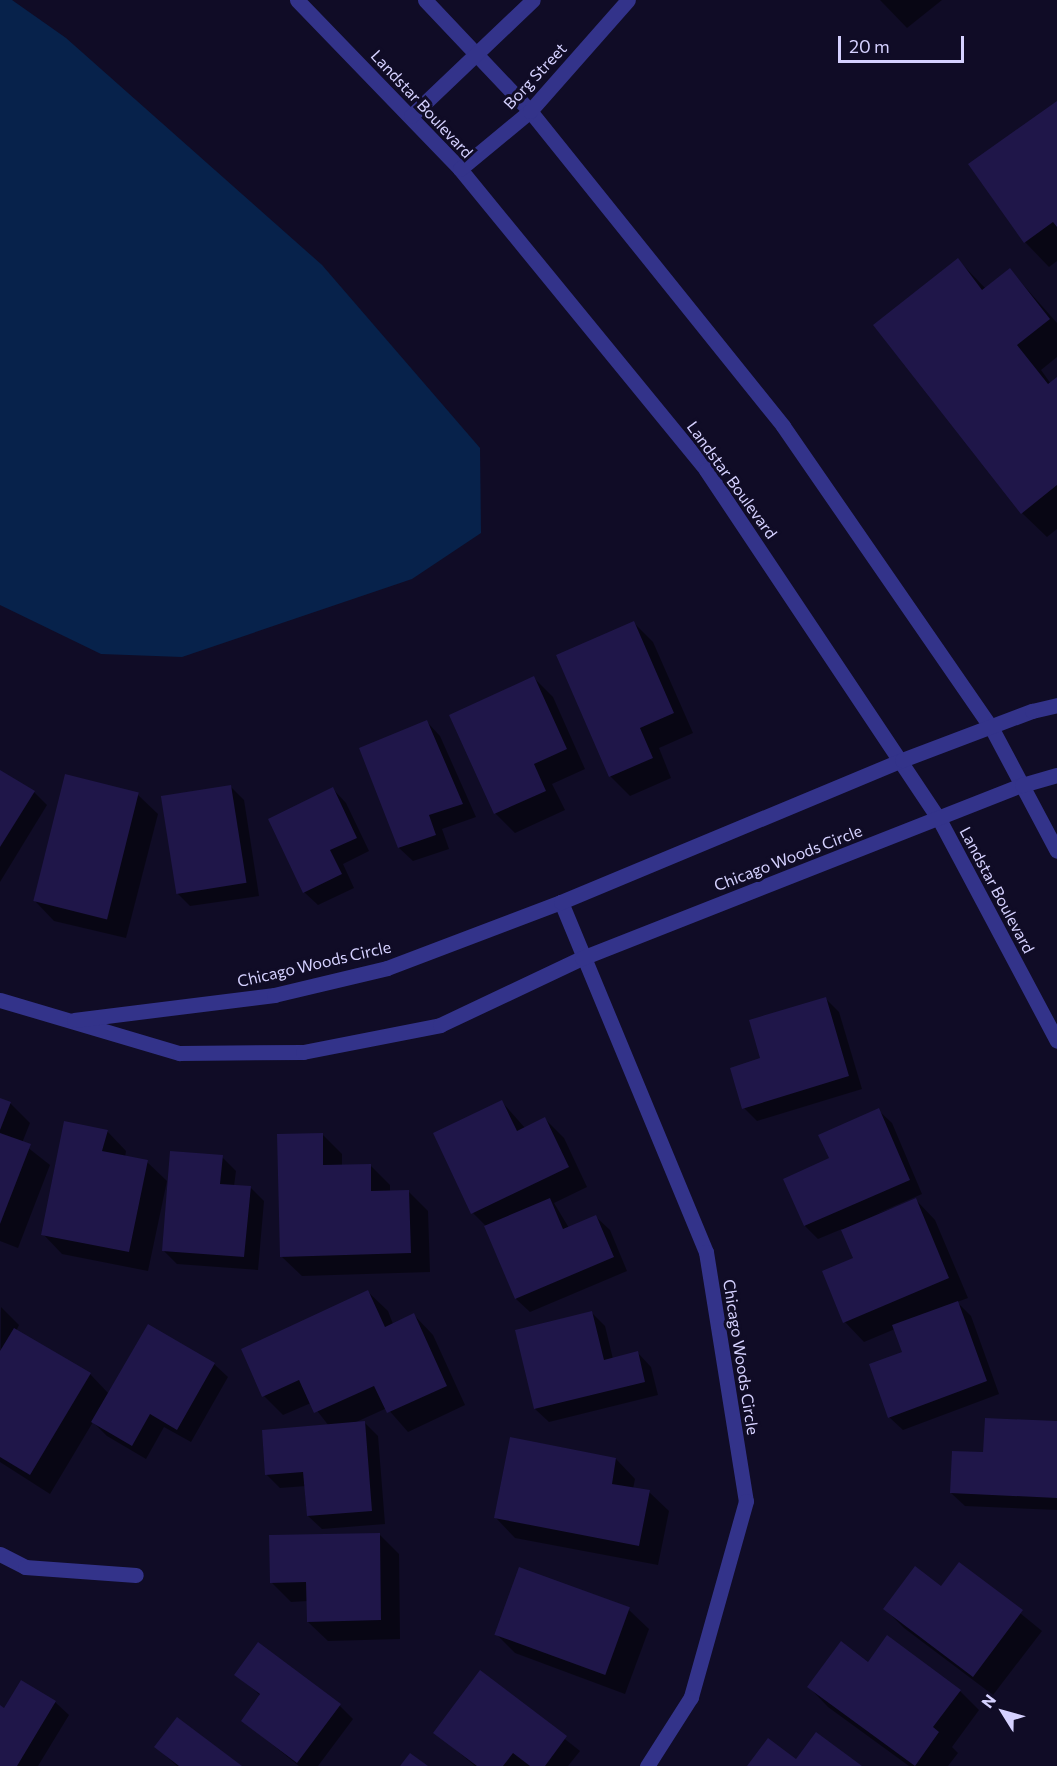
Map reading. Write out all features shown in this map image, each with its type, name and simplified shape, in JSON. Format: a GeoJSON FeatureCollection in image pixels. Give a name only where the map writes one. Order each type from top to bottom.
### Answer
{"type":"FeatureCollection","features":[{"type":"Feature","properties":{"kind":"street","name":"Landstar Boulevard"},"geometry":{"type":"LineString","coordinates":[[297,0],[460,169],[706,470],[902,760],[939,819],[1057,1041]]}},
{"type":"Feature","properties":{"kind":"street"},"geometry":{"type":"LineString","coordinates":[[425,0],[530,111],[783,426],[991,727],[1057,851]]}},
{"type":"Feature","properties":{"kind":"street"},"geometry":{"type":"LineString","coordinates":[[411,116],[533,0]]}},
{"type":"Feature","properties":{"kind":"street","name":"Borg Street"},"geometry":{"type":"LineString","coordinates":[[460,169],[530,111],[628,0]]}},
{"type":"Feature","properties":{"kind":"street","name":"Chicago Woods Circle"},"geometry":{"type":"LineString","coordinates":[[66,1022],[187,1009],[285,993],[387,968],[561,902],[902,760],[1032,711],[1057,705]]}},
{"type":"Feature","properties":{"kind":"street","name":"Chicago Woods Circle"},"geometry":{"type":"LineString","coordinates":[[0,1000],[66,1022],[179,1053],[303,1052],[440,1025],[582,958],[1022,785],[1057,775]]}},
{"type":"Feature","properties":{"kind":"street","name":"Chicago Woods Circle"},"geometry":{"type":"LineString","coordinates":[[561,902],[582,958],[706,1252],[746,1501],[691,1697],[647,1766]]}},
{"type":"Feature","properties":{"kind":"street"},"geometry":{"type":"LineString","coordinates":[[0,1554],[25,1567],[136,1575]]}},
{"type":"Feature","properties":{"kind":"water"},"geometry":{"type":"Polygon","coordinates":[[[0,0],[12,0],[66,38],[322,265],[480,448],[481,533],[412,579],[182,657],[101,654],[0,605],[0,0]]]}},
{"type":"Feature","properties":{"kind":"building"},"geometry":{"type":"Polygon","coordinates":[[[1057,101],[1057,227],[1053,222],[1024,243],[968,164],[1057,101]]]}},
{"type":"Feature","properties":{"kind":"building"},"geometry":{"type":"Polygon","coordinates":[[[958,258],[982,290],[1010,268],[1050,319],[1017,345],[1048,384],[1057,377],[1057,485],[1021,514],[873,325],[958,258]]]}},
{"type":"Feature","properties":{"kind":"building"},"geometry":{"type":"Polygon","coordinates":[[[634,621],[674,713],[640,728],[653,758],[609,777],[556,655],[634,621]]]}},
{"type":"Feature","properties":{"kind":"building"},"geometry":{"type":"Polygon","coordinates":[[[534,676],[567,749],[534,764],[546,791],[494,814],[449,715],[534,676]]]}},
{"type":"Feature","properties":{"kind":"building"},"geometry":{"type":"Polygon","coordinates":[[[427,720],[463,804],[429,815],[436,835],[398,848],[359,748],[427,720]]]}},
{"type":"Feature","properties":{"kind":"building"},"geometry":{"type":"Polygon","coordinates":[[[0,770],[35,791],[0,847],[0,770]]]}},
{"type":"Feature","properties":{"kind":"building"},"geometry":{"type":"Polygon","coordinates":[[[65,774],[139,792],[107,919],[33,901],[65,774]]]}},
{"type":"Feature","properties":{"kind":"building"},"geometry":{"type":"Polygon","coordinates":[[[231,785],[246,883],[176,894],[161,796],[231,785]]]}},
{"type":"Feature","properties":{"kind":"building"},"geometry":{"type":"Polygon","coordinates":[[[333,787],[357,838],[330,850],[342,874],[303,893],[268,819],[333,787]]]}},
{"type":"Feature","properties":{"kind":"building"},"geometry":{"type":"Polygon","coordinates":[[[826,997],[849,1076],[742,1109],[730,1068],[760,1058],[749,1020],[826,997]]]}},
{"type":"Feature","properties":{"kind":"building"},"geometry":{"type":"Polygon","coordinates":[[[0,1098],[11,1102],[0,1130],[0,1098]]]}},
{"type":"Feature","properties":{"kind":"building"},"geometry":{"type":"Polygon","coordinates":[[[502,1100],[517,1131],[545,1117],[569,1167],[471,1214],[433,1133],[502,1100]]]}},
{"type":"Feature","properties":{"kind":"building"},"geometry":{"type":"Polygon","coordinates":[[[879,1108],[910,1180],[804,1226],[783,1179],[829,1158],[818,1135],[879,1108]]]}},
{"type":"Feature","properties":{"kind":"building"},"geometry":{"type":"Polygon","coordinates":[[[64,1121],[108,1130],[102,1151],[148,1160],[129,1252],[41,1235],[64,1121]]]}},
{"type":"Feature","properties":{"kind":"building"},"geometry":{"type":"Polygon","coordinates":[[[0,1133],[31,1144],[0,1224],[0,1133]]]}},
{"type":"Feature","properties":{"kind":"building"},"geometry":{"type":"Polygon","coordinates":[[[323,1133],[323,1165],[371,1164],[371,1191],[409,1190],[411,1253],[280,1257],[277,1134],[323,1133]]]}},
{"type":"Feature","properties":{"kind":"building"},"geometry":{"type":"Polygon","coordinates":[[[170,1151],[223,1155],[220,1184],[251,1186],[244,1257],[162,1251],[170,1151]]]}},
{"type":"Feature","properties":{"kind":"building"},"geometry":{"type":"Polygon","coordinates":[[[550,1198],[563,1229],[596,1215],[614,1257],[515,1299],[484,1226],[550,1198]]]}},
{"type":"Feature","properties":{"kind":"building"},"geometry":{"type":"Polygon","coordinates":[[[916,1198],[949,1278],[843,1323],[822,1271],[853,1258],[841,1230],[916,1198]]]}},
{"type":"Feature","properties":{"kind":"building"},"geometry":{"type":"Polygon","coordinates":[[[368,1290],[385,1327],[414,1313],[447,1386],[387,1413],[374,1386],[314,1413],[299,1380],[262,1397],[241,1349],[368,1290]]]}},
{"type":"Feature","properties":{"kind":"building"},"geometry":{"type":"Polygon","coordinates":[[[958,1301],[987,1381],[888,1418],[869,1364],[902,1352],[892,1325],[958,1301]]]}},
{"type":"Feature","properties":{"kind":"building"},"geometry":{"type":"Polygon","coordinates":[[[592,1311],[604,1360],[638,1351],[645,1382],[534,1409],[515,1330],[592,1311]]]}},
{"type":"Feature","properties":{"kind":"building"},"geometry":{"type":"Polygon","coordinates":[[[148,1324],[215,1363],[177,1430],[150,1414],[132,1446],[91,1422],[148,1324]]]}},
{"type":"Feature","properties":{"kind":"building"},"geometry":{"type":"Polygon","coordinates":[[[14,1328],[91,1373],[30,1475],[0,1457],[0,1351],[14,1328]]]}},
{"type":"Feature","properties":{"kind":"building"},"geometry":{"type":"Polygon","coordinates":[[[985,1418],[1057,1421],[1057,1498],[950,1493],[952,1451],[983,1452],[985,1418]]]}},
{"type":"Feature","properties":{"kind":"building"},"geometry":{"type":"Polygon","coordinates":[[[365,1421],[372,1511],[307,1516],[303,1472],[265,1475],[262,1430],[365,1421]]]}},
{"type":"Feature","properties":{"kind":"building"},"geometry":{"type":"Polygon","coordinates":[[[510,1437],[616,1458],[612,1484],[650,1490],[639,1546],[494,1518],[510,1437]]]}},
{"type":"Feature","properties":{"kind":"building"},"geometry":{"type":"Polygon","coordinates":[[[380,1533],[381,1620],[307,1622],[306,1582],[270,1583],[269,1535],[380,1533]]]}},
{"type":"Feature","properties":{"kind":"building"},"geometry":{"type":"Polygon","coordinates":[[[959,1562],[1023,1610],[973,1677],[883,1609],[915,1566],[941,1586],[959,1562]]]}},
{"type":"Feature","properties":{"kind":"building"},"geometry":{"type":"Polygon","coordinates":[[[519,1567],[630,1607],[605,1675],[494,1635],[519,1567]]]}},
{"type":"Feature","properties":{"kind":"building"},"geometry":{"type":"Polygon","coordinates":[[[887,1635],[961,1690],[933,1727],[939,1732],[915,1766],[807,1687],[841,1641],[868,1662],[887,1635]]]}},
{"type":"Feature","properties":{"kind":"building"},"geometry":{"type":"Polygon","coordinates":[[[258,1642],[341,1704],[297,1763],[241,1721],[260,1694],[234,1675],[258,1642]]]}},
{"type":"Feature","properties":{"kind":"building"},"geometry":{"type":"Polygon","coordinates":[[[480,1670],[567,1736],[545,1766],[530,1766],[513,1753],[503,1766],[477,1766],[433,1733],[480,1670]]]}},
{"type":"Feature","properties":{"kind":"building"},"geometry":{"type":"Polygon","coordinates":[[[21,1680],[56,1701],[17,1766],[0,1766],[0,1705],[4,1708],[21,1680]]]}},
{"type":"Feature","properties":{"kind":"building"},"geometry":{"type":"Polygon","coordinates":[[[177,1717],[242,1766],[179,1766],[154,1747],[177,1717]]]}},
{"type":"Feature","properties":{"kind":"building"},"geometry":{"type":"Polygon","coordinates":[[[816,1732],[862,1766],[747,1766],[768,1738],[796,1759],[816,1732]]]}},
{"type":"Feature","properties":{"kind":"building"},"geometry":{"type":"Polygon","coordinates":[[[410,1753],[428,1766],[400,1766],[410,1753]]]}}]}
